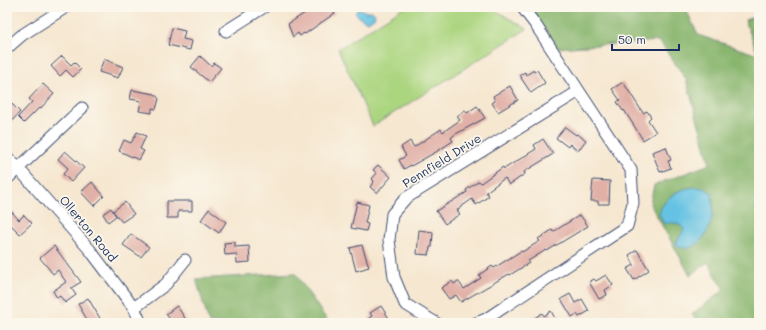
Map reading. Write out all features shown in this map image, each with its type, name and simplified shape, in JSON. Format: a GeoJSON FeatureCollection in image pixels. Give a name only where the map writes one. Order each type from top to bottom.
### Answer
{"type":"FeatureCollection","features":[{"type":"Feature","properties":{"kind":"street"},"geometry":{"type":"LineString","coordinates":[[7,48],[22,35],[66,7]]}},
{"type":"Feature","properties":{"kind":"street"},"geometry":{"type":"LineString","coordinates":[[226,31],[264,7]]}},
{"type":"Feature","properties":{"kind":"street"},"geometry":{"type":"LineString","coordinates":[[476,323],[486,319],[627,226],[633,203],[631,170],[535,24],[522,7]]}},
{"type":"Feature","properties":{"kind":"street","name":"Pennfield Drive"},"geometry":{"type":"LineString","coordinates":[[436,323],[405,304],[394,277],[389,240],[392,214],[406,198],[579,91]]}},
{"type":"Feature","properties":{"kind":"street"},"geometry":{"type":"LineString","coordinates":[[7,179],[82,108]]}},
{"type":"Feature","properties":{"kind":"street","name":"Ollerton Road"},"geometry":{"type":"LineString","coordinates":[[7,157],[90,250],[134,308],[141,323]]}},
{"type":"Feature","properties":{"kind":"street"},"geometry":{"type":"LineString","coordinates":[[134,308],[166,284],[185,260]]}},
{"type":"Feature","properties":{"kind":"green space"},"geometry":{"type":"Polygon","coordinates":[[[404,7],[490,7],[527,29],[373,126],[338,49],[404,7]]]}},
{"type":"Feature","properties":{"kind":"green space"},"geometry":{"type":"Polygon","coordinates":[[[533,7],[685,7],[698,35],[758,55],[745,20],[759,15],[759,323],[698,323],[692,314],[724,290],[708,262],[690,275],[650,204],[654,185],[710,164],[686,79],[659,41],[557,48],[544,27],[528,10],[533,7]]]}},
{"type":"Feature","properties":{"kind":"green space"},"geometry":{"type":"Polygon","coordinates":[[[295,273],[329,323],[209,323],[196,279],[295,273]]]}},
{"type":"Feature","properties":{"kind":"water"},"geometry":{"type":"Polygon","coordinates":[[[359,8],[366,12],[372,11],[375,14],[374,18],[367,22],[359,17],[355,13],[359,8]]]}},
{"type":"Feature","properties":{"kind":"water"},"geometry":{"type":"Polygon","coordinates":[[[696,187],[704,188],[712,193],[712,218],[706,234],[698,244],[687,248],[681,247],[675,244],[684,230],[676,223],[664,224],[659,213],[665,202],[673,194],[684,189],[696,187]]]}},
{"type":"Feature","properties":{"kind":"building"},"geometry":{"type":"Polygon","coordinates":[[[314,7],[331,7],[335,13],[305,34],[304,33],[300,36],[298,33],[293,37],[288,24],[314,7]]]}},
{"type":"Feature","properties":{"kind":"building"},"geometry":{"type":"Polygon","coordinates":[[[172,28],[185,31],[183,39],[192,41],[190,50],[168,45],[172,28]]]}},
{"type":"Feature","properties":{"kind":"building"},"geometry":{"type":"Polygon","coordinates":[[[62,56],[71,65],[74,62],[81,69],[73,77],[66,70],[60,76],[51,66],[62,56]]]}},
{"type":"Feature","properties":{"kind":"building"},"geometry":{"type":"Polygon","coordinates":[[[200,56],[211,66],[214,63],[221,68],[209,82],[191,67],[200,56]]]}},
{"type":"Feature","properties":{"kind":"building"},"geometry":{"type":"Polygon","coordinates":[[[104,59],[123,67],[118,78],[99,72],[104,59]]]}},
{"type":"Feature","properties":{"kind":"building"},"geometry":{"type":"Polygon","coordinates":[[[534,70],[534,72],[537,70],[545,83],[531,93],[520,75],[525,72],[526,75],[534,70]]]}},
{"type":"Feature","properties":{"kind":"building"},"geometry":{"type":"Polygon","coordinates":[[[623,82],[643,113],[647,111],[651,117],[648,120],[656,132],[643,140],[624,110],[623,111],[617,102],[620,100],[612,89],[623,82]]]}},
{"type":"Feature","properties":{"kind":"building"},"geometry":{"type":"Polygon","coordinates":[[[43,84],[54,94],[24,123],[18,117],[32,102],[29,99],[43,84]]]}},
{"type":"Feature","properties":{"kind":"building"},"geometry":{"type":"Polygon","coordinates":[[[510,86],[518,100],[498,112],[492,103],[495,101],[493,96],[510,86]]]}},
{"type":"Feature","properties":{"kind":"building"},"geometry":{"type":"Polygon","coordinates":[[[132,90],[155,94],[159,99],[156,109],[152,108],[152,113],[139,111],[141,101],[130,99],[132,90]]]}},
{"type":"Feature","properties":{"kind":"building"},"geometry":{"type":"Polygon","coordinates":[[[12,104],[20,112],[11,122],[7,118],[7,109],[12,104]]]}},
{"type":"Feature","properties":{"kind":"building"},"geometry":{"type":"Polygon","coordinates":[[[477,106],[485,118],[454,135],[451,138],[453,141],[436,152],[404,169],[399,160],[406,156],[401,147],[410,141],[414,147],[441,129],[443,132],[460,120],[457,116],[465,110],[467,113],[477,106]]]}},
{"type":"Feature","properties":{"kind":"building"},"geometry":{"type":"Polygon","coordinates":[[[565,127],[586,140],[578,151],[570,144],[568,147],[556,138],[565,127]]]}},
{"type":"Feature","properties":{"kind":"building"},"geometry":{"type":"Polygon","coordinates":[[[137,132],[146,136],[140,149],[144,151],[139,160],[119,151],[124,140],[131,143],[137,132]]]}},
{"type":"Feature","properties":{"kind":"building"},"geometry":{"type":"Polygon","coordinates":[[[543,139],[553,154],[524,172],[525,174],[509,185],[505,178],[486,192],[489,196],[476,205],[472,199],[457,210],[460,214],[445,224],[436,211],[467,192],[466,190],[479,181],[481,183],[503,167],[504,169],[536,149],[534,145],[543,139]]]}},
{"type":"Feature","properties":{"kind":"building"},"geometry":{"type":"Polygon","coordinates":[[[666,147],[671,160],[668,161],[671,168],[660,172],[652,152],[666,147]]]}},
{"type":"Feature","properties":{"kind":"building"},"geometry":{"type":"Polygon","coordinates":[[[65,151],[84,168],[71,182],[63,174],[68,168],[58,159],[65,151]]]}},
{"type":"Feature","properties":{"kind":"building"},"geometry":{"type":"Polygon","coordinates":[[[378,165],[391,177],[377,193],[370,187],[374,181],[372,179],[377,173],[373,170],[378,165]]]}},
{"type":"Feature","properties":{"kind":"building"},"geometry":{"type":"Polygon","coordinates":[[[593,180],[610,181],[609,204],[598,204],[598,201],[591,201],[593,180]]]}},
{"type":"Feature","properties":{"kind":"building"},"geometry":{"type":"Polygon","coordinates":[[[92,182],[104,196],[94,206],[81,192],[92,182]]]}},
{"type":"Feature","properties":{"kind":"building"},"geometry":{"type":"Polygon","coordinates":[[[167,201],[192,201],[192,211],[178,211],[178,218],[167,218],[167,201]]]}},
{"type":"Feature","properties":{"kind":"building"},"geometry":{"type":"Polygon","coordinates":[[[125,202],[134,214],[122,222],[113,211],[125,202]]]}},
{"type":"Feature","properties":{"kind":"building"},"geometry":{"type":"Polygon","coordinates":[[[357,202],[369,205],[365,223],[368,224],[366,231],[351,228],[357,202]]]}},
{"type":"Feature","properties":{"kind":"building"},"geometry":{"type":"Polygon","coordinates":[[[111,208],[116,216],[108,222],[103,214],[111,208]]]}},
{"type":"Feature","properties":{"kind":"building"},"geometry":{"type":"Polygon","coordinates":[[[209,209],[226,222],[219,233],[201,220],[209,209]]]}},
{"type":"Feature","properties":{"kind":"building"},"geometry":{"type":"Polygon","coordinates":[[[11,211],[19,220],[24,215],[32,223],[20,234],[11,225],[7,229],[7,215],[11,211]]]}},
{"type":"Feature","properties":{"kind":"building"},"geometry":{"type":"Polygon","coordinates":[[[580,215],[588,226],[528,261],[529,263],[510,275],[509,274],[461,302],[456,295],[449,299],[441,288],[452,281],[454,284],[458,281],[464,289],[481,278],[479,275],[492,266],[494,268],[521,251],[522,252],[540,241],[538,239],[552,230],[553,232],[580,215]]]}},
{"type":"Feature","properties":{"kind":"building"},"geometry":{"type":"Polygon","coordinates":[[[419,230],[433,232],[432,247],[430,247],[429,255],[417,254],[419,230]]]}},
{"type":"Feature","properties":{"kind":"building"},"geometry":{"type":"Polygon","coordinates":[[[131,234],[149,247],[141,257],[123,245],[131,234]]]}},
{"type":"Feature","properties":{"kind":"building"},"geometry":{"type":"Polygon","coordinates":[[[235,242],[235,247],[249,246],[250,262],[237,263],[236,254],[225,255],[224,243],[235,242]]]}},
{"type":"Feature","properties":{"kind":"building"},"geometry":{"type":"Polygon","coordinates":[[[362,245],[369,267],[356,271],[350,248],[362,245]]]}},
{"type":"Feature","properties":{"kind":"building"},"geometry":{"type":"Polygon","coordinates":[[[54,246],[81,282],[71,288],[76,295],[65,303],[60,296],[57,298],[53,291],[66,282],[58,270],[53,274],[40,258],[54,246]]]}},
{"type":"Feature","properties":{"kind":"building"},"geometry":{"type":"Polygon","coordinates":[[[637,250],[649,270],[634,280],[627,269],[634,265],[629,255],[637,250]]]}},
{"type":"Feature","properties":{"kind":"building"},"geometry":{"type":"Polygon","coordinates":[[[606,275],[613,285],[605,290],[607,295],[599,299],[589,282],[594,279],[596,281],[606,275]]]}},
{"type":"Feature","properties":{"kind":"building"},"geometry":{"type":"Polygon","coordinates":[[[570,294],[575,303],[582,299],[589,311],[579,317],[577,314],[572,317],[561,299],[570,294]]]}},
{"type":"Feature","properties":{"kind":"building"},"geometry":{"type":"Polygon","coordinates":[[[88,298],[101,320],[95,323],[89,323],[78,304],[88,298]]]}},
{"type":"Feature","properties":{"kind":"building"},"geometry":{"type":"Polygon","coordinates":[[[177,306],[188,323],[173,323],[166,314],[177,306]]]}},
{"type":"Feature","properties":{"kind":"building"},"geometry":{"type":"Polygon","coordinates":[[[381,306],[392,323],[371,323],[369,318],[372,316],[370,313],[381,306]]]}},
{"type":"Feature","properties":{"kind":"building"},"geometry":{"type":"Polygon","coordinates":[[[551,311],[556,320],[551,323],[527,323],[542,313],[544,316],[551,311]]]}}]}
